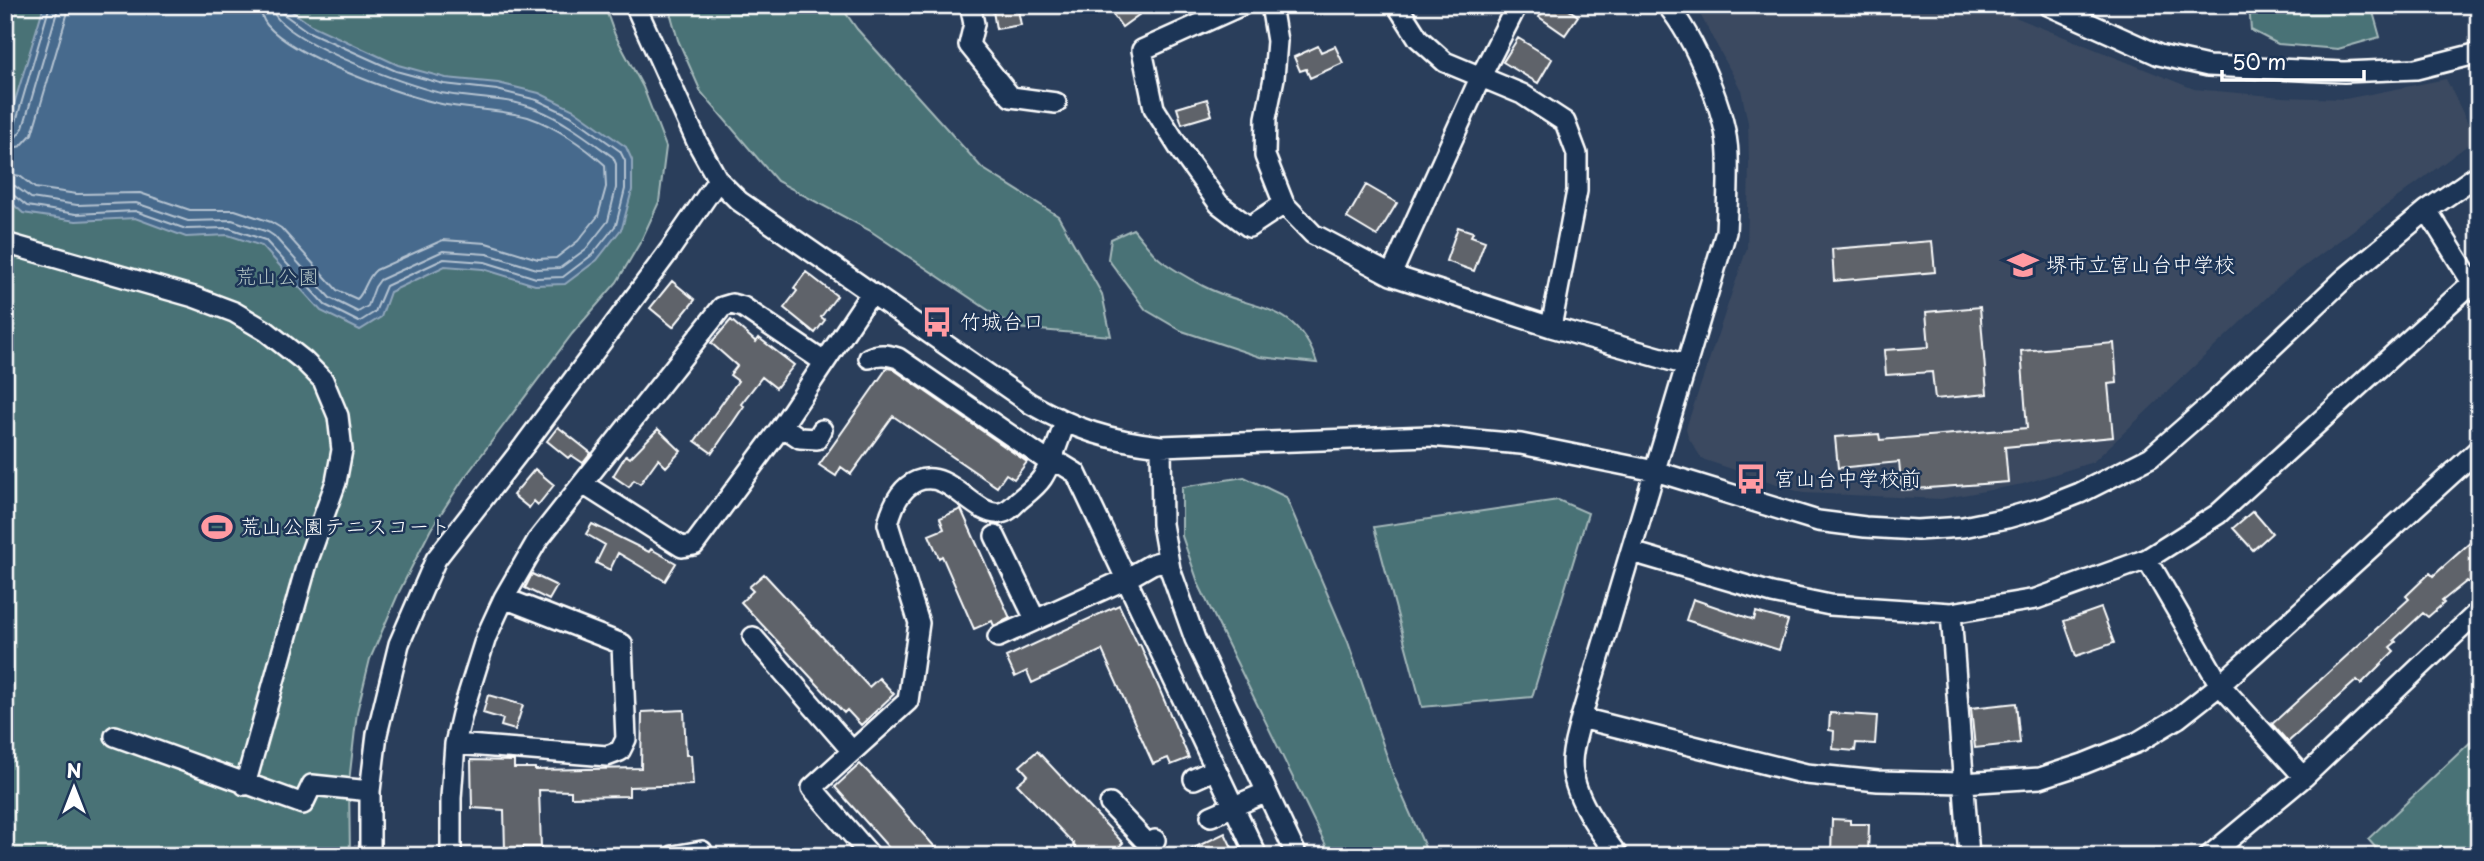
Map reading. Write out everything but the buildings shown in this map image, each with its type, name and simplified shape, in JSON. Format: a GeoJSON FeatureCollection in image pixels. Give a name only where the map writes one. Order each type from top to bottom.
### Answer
{"type":"FeatureCollection","features":[{"type":"Feature","properties":{"kind":"street"},"geometry":{"type":"LineString","coordinates":[[635,5],[696,142],[718,180],[739,201],[1031,404],[1065,424],[1118,441],[1161,446],[1430,436],[1521,444],[1655,471],[1818,522],[1865,527],[1917,530],[1963,527],[2042,508],[2112,478],[2151,457],[2215,401],[2345,278],[2427,210],[2479,174]]}},
{"type":"Feature","properties":{"kind":"street"},"geometry":{"type":"LineString","coordinates":[[970,5],[974,24],[970,45],[1011,97],[1056,103]]}},
{"type":"Feature","properties":{"kind":"street"},"geometry":{"type":"LineString","coordinates":[[1242,5],[1142,50],[1154,108],[1219,204],[1249,227],[1284,204]]}},
{"type":"Feature","properties":{"kind":"street"},"geometry":{"type":"LineString","coordinates":[[1271,5],[1277,41],[1274,78],[1266,118],[1265,156],[1284,204],[1313,233],[1391,275],[1551,327],[1687,365]]}},
{"type":"Feature","properties":{"kind":"street"},"geometry":{"type":"LineString","coordinates":[[1397,5],[1418,38],[1445,62],[1522,94],[1565,122],[1577,154],[1577,191],[1551,327]]}},
{"type":"Feature","properties":{"kind":"street"},"geometry":{"type":"LineString","coordinates":[[1391,275],[1517,5]]}},
{"type":"Feature","properties":{"kind":"street"},"geometry":{"type":"LineString","coordinates":[[1618,856],[1595,827],[1580,796],[1572,762],[1581,718],[1726,232],[1728,153],[1716,98],[1680,20],[1667,5]]}},
{"type":"Feature","properties":{"kind":"street"},"geometry":{"type":"LineString","coordinates":[[2048,5],[2159,55],[2208,66],[2344,72],[2416,69],[2479,53]]}},
{"type":"Feature","properties":{"kind":"street"},"geometry":{"type":"LineString","coordinates":[[370,856],[370,791],[377,734],[399,644],[436,559],[524,446],[718,180]]}},
{"type":"Feature","properties":{"kind":"street"},"geometry":{"type":"LineString","coordinates":[[1632,552],[1772,593],[1830,606],[1951,613],[2036,599],[2147,559],[2217,514],[2476,287],[2427,210]]}},
{"type":"Feature","properties":{"kind":"street"},"geometry":{"type":"LineString","coordinates":[[5,243],[194,297],[234,312],[266,331],[323,380],[338,416],[342,450],[336,482],[308,560],[245,785]]}},
{"type":"Feature","properties":{"kind":"street"},"geometry":{"type":"LineString","coordinates":[[583,484],[682,547],[689,548],[694,545],[782,426],[871,293]]}},
{"type":"Feature","properties":{"kind":"street"},"geometry":{"type":"LineString","coordinates":[[451,856],[455,744],[462,714],[486,637],[504,598],[537,541],[722,307],[732,304],[743,307],[824,362]]}},
{"type":"Feature","properties":{"kind":"street"},"geometry":{"type":"LineString","coordinates":[[869,358],[876,355],[898,358],[1049,462],[1063,465],[1076,473],[1257,856]]}},
{"type":"Feature","properties":{"kind":"street"},"geometry":{"type":"LineString","coordinates":[[862,852],[812,788],[908,701],[912,689],[919,623],[888,524],[895,503],[910,484],[922,479],[933,479],[946,484],[985,509],[1000,513],[1009,509],[1041,479],[1065,424]]}},
{"type":"Feature","properties":{"kind":"street"},"geometry":{"type":"LineString","coordinates":[[782,426],[800,438],[817,439],[822,430]]}},
{"type":"Feature","properties":{"kind":"street"},"geometry":{"type":"LineString","coordinates":[[1161,446],[1162,524],[1167,560],[1195,639],[1297,856]]}},
{"type":"Feature","properties":{"kind":"street"},"geometry":{"type":"LineString","coordinates":[[1581,718],[1806,774],[1964,783],[2040,778],[2138,742],[2178,718],[2220,685],[2479,449]]}},
{"type":"Feature","properties":{"kind":"street"},"geometry":{"type":"LineString","coordinates":[[995,536],[1035,619]]}},
{"type":"Feature","properties":{"kind":"street"},"geometry":{"type":"LineString","coordinates":[[2147,559],[2220,685],[2304,777]]}},
{"type":"Feature","properties":{"kind":"street"},"geometry":{"type":"LineString","coordinates":[[998,637],[1126,579],[1152,564],[1167,560]]}},
{"type":"Feature","properties":{"kind":"street"},"geometry":{"type":"LineString","coordinates":[[455,744],[607,756],[620,751],[626,740],[622,644],[504,598]]}},
{"type":"Feature","properties":{"kind":"street"},"geometry":{"type":"LineString","coordinates":[[2209,856],[2304,777],[2479,611]]}},
{"type":"Feature","properties":{"kind":"street"},"geometry":{"type":"LineString","coordinates":[[1951,613],[1969,856]]}},
{"type":"Feature","properties":{"kind":"street"},"geometry":{"type":"LineString","coordinates":[[753,637],[852,751]]}},
{"type":"Feature","properties":{"kind":"street"},"geometry":{"type":"LineString","coordinates":[[115,736],[303,804],[312,785],[370,791]]}},
{"type":"Feature","properties":{"kind":"street"},"geometry":{"type":"LineString","coordinates":[[1194,779],[1216,769]]}},
{"type":"Feature","properties":{"kind":"street"},"geometry":{"type":"LineString","coordinates":[[1211,816],[1267,792]]}},
{"type":"Feature","properties":{"kind":"street"},"geometry":{"type":"LineString","coordinates":[[1119,808],[1148,844],[1156,840]]}},
{"type":"Feature","properties":{"kind":"street"},"geometry":{"type":"LineString","coordinates":[[673,856],[702,851],[703,856]]}},
{"type":"Feature","properties":{"kind":"shaded area","name":"堺市立宮山台中学校"},"geometry":{"type":"Polygon","coordinates":[[[1695,5],[1995,5],[2010,15],[2194,89],[2283,97],[2345,99],[2446,79],[2476,139],[2282,283],[2093,462],[2023,484],[1941,499],[1803,493],[1702,459],[1688,437],[1686,428],[1747,248],[1749,164],[1748,123],[1741,90],[1695,5]]]}},
{"type":"Feature","properties":{"kind":"green space","name":"荒山公園"},"geometry":{"type":"Polygon","coordinates":[[[5,5],[604,5],[615,35],[643,87],[666,147],[659,202],[641,241],[617,282],[572,334],[462,481],[431,529],[399,592],[370,659],[357,712],[349,782],[350,856],[5,856],[5,5]]]}},
{"type":"Feature","properties":{"kind":"green space"},"geometry":{"type":"Polygon","coordinates":[[[668,5],[840,5],[857,29],[982,168],[1058,216],[1102,294],[1111,336],[1015,328],[869,230],[777,181],[701,92],[678,40],[668,5]]]}},
{"type":"Feature","properties":{"kind":"green space"},"geometry":{"type":"Polygon","coordinates":[[[2249,5],[2371,5],[2380,37],[2338,49],[2278,44],[2251,30],[2249,5]]]}},
{"type":"Feature","properties":{"kind":"green space"},"geometry":{"type":"Polygon","coordinates":[[[1133,229],[1158,258],[1187,277],[1221,294],[1285,318],[1308,343],[1317,363],[1260,357],[1182,331],[1146,310],[1108,259],[1111,239],[1133,229]]]}},
{"type":"Feature","properties":{"kind":"green space"},"geometry":{"type":"Polygon","coordinates":[[[1244,477],[1286,497],[1348,642],[1394,777],[1429,856],[1331,856],[1199,585],[1182,536],[1182,487],[1244,477]]]}},
{"type":"Feature","properties":{"kind":"green space"},"geometry":{"type":"Polygon","coordinates":[[[1558,500],[1588,513],[1532,697],[1422,707],[1374,527],[1558,500]]]}},
{"type":"Feature","properties":{"kind":"green space"},"geometry":{"type":"Polygon","coordinates":[[[2479,734],[2479,856],[2383,856],[2368,839],[2479,734]]]}},
{"type":"Feature","properties":{"kind":"water"},"geometry":{"type":"Polygon","coordinates":[[[44,5],[283,5],[311,25],[398,65],[446,78],[498,83],[539,93],[574,110],[626,147],[632,160],[632,190],[622,228],[597,260],[565,284],[535,285],[483,269],[445,266],[390,292],[381,317],[360,330],[321,311],[262,246],[228,235],[186,237],[135,218],[76,221],[23,213],[5,197],[5,134],[44,5]]]}},
{"type":"Feature","properties":{"kind":"place","name":"堺市立宮山台中学校"},"geometry":{"type":"Point","coordinates":[2023,265]}},
{"type":"Feature","properties":{"kind":"place","name":"竹城台口"},"geometry":{"type":"Point","coordinates":[937,322]}},
{"type":"Feature","properties":{"kind":"place","name":"宮山台中学校前"},"geometry":{"type":"Point","coordinates":[1751,479]}},
{"type":"Feature","properties":{"kind":"place","name":"荒山公園テニスコート"},"geometry":{"type":"Point","coordinates":[217,527]}}]}
